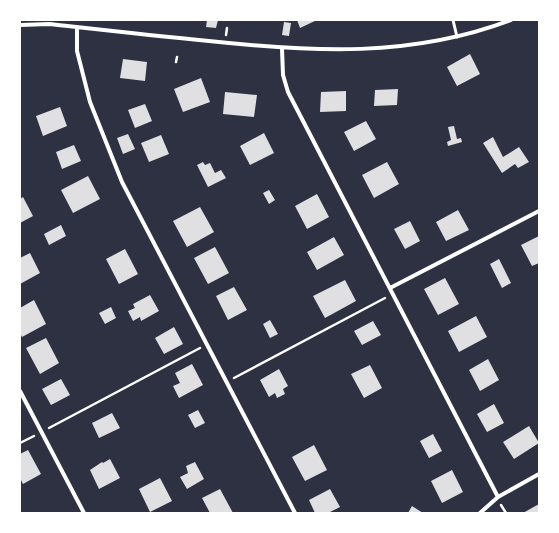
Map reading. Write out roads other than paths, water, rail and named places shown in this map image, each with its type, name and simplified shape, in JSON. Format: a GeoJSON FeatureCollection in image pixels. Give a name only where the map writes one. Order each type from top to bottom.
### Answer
{"type":"FeatureCollection","features":[{"type":"Feature","properties":{"kind":"street"},"geometry":{"type":"LineString","coordinates":[[20,25],[49,24],[282,49],[365,49],[414,45],[456,37],[511,20]]}},
{"type":"Feature","properties":{"kind":"street"},"geometry":{"type":"LineString","coordinates":[[77,27],[77,50],[90,102],[122,182],[295,513]]}},
{"type":"Feature","properties":{"kind":"street"},"geometry":{"type":"LineString","coordinates":[[282,49],[283,75],[288,92],[498,497]]}},
{"type":"Feature","properties":{"kind":"street"},"geometry":{"type":"LineString","coordinates":[[390,288],[539,211]]}},
{"type":"Feature","properties":{"kind":"street"},"geometry":{"type":"LineString","coordinates":[[20,391],[84,513]]}},
{"type":"Feature","properties":{"kind":"street"},"geometry":{"type":"LineString","coordinates":[[480,513],[498,497],[539,474]]}},
{"type":"Feature","properties":{"kind":"lane"},"geometry":{"type":"LineString","coordinates":[[453,20],[456,37]]}}]}
